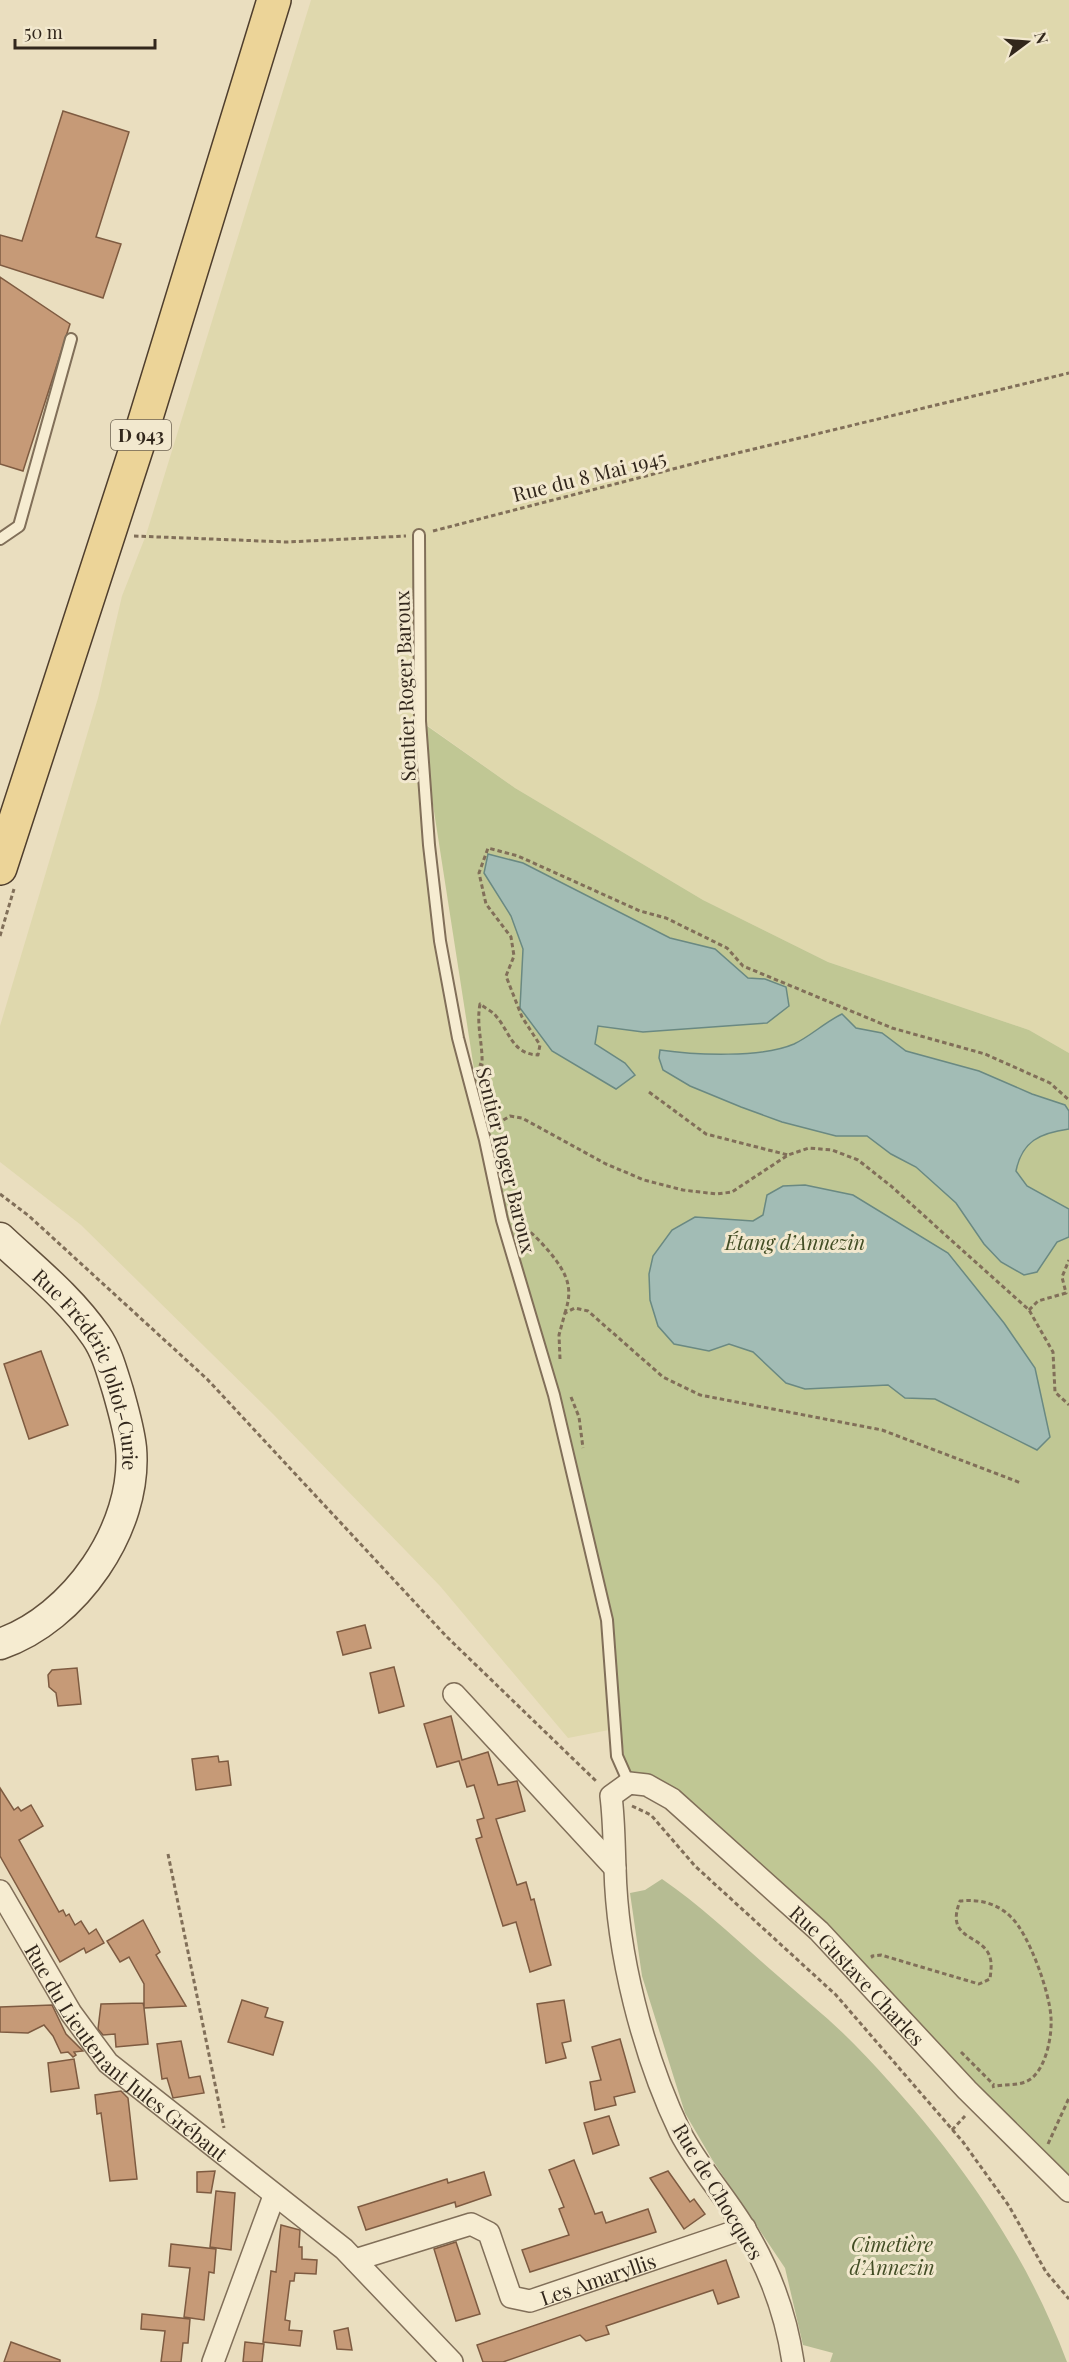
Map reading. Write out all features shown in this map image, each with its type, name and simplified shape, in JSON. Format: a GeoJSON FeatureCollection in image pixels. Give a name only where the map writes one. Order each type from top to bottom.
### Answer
{"type":"FeatureCollection","features":[{"type":"Feature","properties":{"kind":"main road","name":"D 943"},"geometry":{"type":"LineString","coordinates":[[0,868],[108,535],[274,0]]}},
{"type":"Feature","properties":{"kind":"street","name":"Rue Frédéric Joliot-Curie"},"geometry":{"type":"LineString","coordinates":[[0,1238],[48,1282],[97,1337],[116,1385],[131,1450],[127,1495],[98,1564],[57,1613],[24,1636],[0,1644]]}},
{"type":"Feature","properties":{"kind":"street"},"geometry":{"type":"LineString","coordinates":[[454,1694],[615,1868]]}},
{"type":"Feature","properties":{"kind":"street"},"geometry":{"type":"LineString","coordinates":[[611,1796],[629,1783]]}},
{"type":"Feature","properties":{"kind":"street","name":"Rue Gustave Charles"},"geometry":{"type":"LineString","coordinates":[[629,1783],[646,1785],[672,1799],[819,1932],[979,2101],[1069,2191]]}},
{"type":"Feature","properties":{"kind":"street","name":"Rue de Chocques"},"geometry":{"type":"LineString","coordinates":[[611,1796],[616,1846],[615,1868],[628,1972],[644,2041],[681,2133],[745,2228],[781,2304],[793,2362]]}},
{"type":"Feature","properties":{"kind":"street","name":"Rue du Lieutenant Jules Grébaut"},"geometry":{"type":"LineString","coordinates":[[0,1891],[71,2013],[108,2063],[344,2249],[452,2362]]}},
{"type":"Feature","properties":{"kind":"street"},"geometry":{"type":"LineString","coordinates":[[213,2362],[274,2196]]}},
{"type":"Feature","properties":{"kind":"street","name":"Les Amaryllis"},"geometry":{"type":"LineString","coordinates":[[355,2260],[471,2224],[489,2234],[512,2297],[530,2301],[745,2228]]}},
{"type":"Feature","properties":{"kind":"lane"},"geometry":{"type":"LineString","coordinates":[[0,539],[20,526],[71,339]]}},
{"type":"Feature","properties":{"kind":"lane","name":"Sentier Roger Baroux"},"geometry":{"type":"LineString","coordinates":[[419,535],[420,721],[429,845],[440,941],[464,1059],[485,1140],[502,1220],[554,1395],[606,1620],[617,1756],[629,1783]]}},
{"type":"Feature","properties":{"kind":"path","name":"Rue du 8 Mai 1945"},"geometry":{"type":"LineString","coordinates":[[108,535],[287,542],[419,535],[700,462],[1069,373]]}},
{"type":"Feature","properties":{"kind":"path"},"geometry":{"type":"LineString","coordinates":[[464,1059],[482,1065],[483,1041],[477,1020],[480,1004],[496,1015],[509,1040],[526,1055],[538,1056],[540,1045],[522,1017],[506,976],[514,956],[511,937],[486,904],[479,873],[488,848],[518,856],[640,911],[666,918],[727,948],[743,966],[892,1028],[985,1054],[1050,1083],[1069,1100]]}},
{"type":"Feature","properties":{"kind":"path"},"geometry":{"type":"LineString","coordinates":[[649,1092],[706,1134],[789,1155]]}},
{"type":"Feature","properties":{"kind":"path"},"geometry":{"type":"LineString","coordinates":[[485,1140],[501,1119],[522,1118],[606,1164],[644,1180],[683,1190],[717,1194],[732,1192],[789,1155],[809,1149],[832,1150],[858,1160],[891,1186],[1029,1310],[1053,1352],[1055,1392],[1069,1405]]}},
{"type":"Feature","properties":{"kind":"path"},"geometry":{"type":"LineString","coordinates":[[0,1194],[29,1216],[207,1380],[447,1637],[611,1796],[651,1815],[695,1866],[836,1995],[963,2142],[1009,2206],[1046,2272],[1069,2299]]}},
{"type":"Feature","properties":{"kind":"path"},"geometry":{"type":"LineString","coordinates":[[502,1220],[516,1221],[545,1247],[568,1282],[570,1297],[559,1335],[560,1364]]}},
{"type":"Feature","properties":{"kind":"path"},"geometry":{"type":"LineString","coordinates":[[1029,1310],[1038,1301],[1066,1293],[1062,1277],[1069,1260]]}},
{"type":"Feature","properties":{"kind":"path"},"geometry":{"type":"LineString","coordinates":[[566,1313],[575,1308],[588,1311],[663,1377],[700,1395],[882,1430],[1022,1483]]}},
{"type":"Feature","properties":{"kind":"path"},"geometry":{"type":"LineString","coordinates":[[567,1387],[579,1417],[582,1456]]}},
{"type":"Feature","properties":{"kind":"path"},"geometry":{"type":"LineString","coordinates":[[168,1854],[225,2134],[225,2157]]}},
{"type":"Feature","properties":{"kind":"path"},"geometry":{"type":"LineString","coordinates":[[876,1963],[872,1956],[881,1955],[979,1984],[990,1979],[992,1964],[986,1950],[967,1938],[959,1927],[956,1912],[960,1901],[976,1899],[992,1904],[1010,1916],[1022,1931],[1037,1968],[1048,2001],[1051,2020],[1048,2044],[1034,2076],[1022,2083],[1006,2087],[994,2085],[953,2044]]}},
{"type":"Feature","properties":{"kind":"path"},"geometry":{"type":"LineString","coordinates":[[979,2101],[994,2085]]}},
{"type":"Feature","properties":{"kind":"path"},"geometry":{"type":"LineString","coordinates":[[1045,2166],[1048,2144],[1069,2098]]}},
{"type":"Feature","properties":{"kind":"shaded area"},"geometry":{"type":"Polygon","coordinates":[[[311,0],[1069,0],[1069,1053],[1029,1030],[828,962],[703,900],[515,788],[421,721],[429,845],[458,1038],[554,1395],[607,1620],[614,1729],[568,1738],[440,1586],[273,1414],[81,1225],[0,1162],[0,1026],[98,698],[122,596],[146,535],[311,0]]]}},
{"type":"Feature","properties":{"kind":"green space","name":"Étang d’Annezin"},"geometry":{"type":"Polygon","coordinates":[[[420,721],[515,788],[703,900],[828,962],[1029,1030],[1069,1053],[1069,2189],[783,1887],[627,1778],[607,1620],[485,1140],[420,721]]]}},
{"type":"Feature","properties":{"kind":"green space","name":"Cimetière d’Annezin"},"geometry":{"type":"Polygon","coordinates":[[[662,1879],[707,1914],[837,2028],[889,2081],[920,2117],[978,2193],[1004,2233],[1049,2317],[1067,2362],[830,2362],[833,2353],[803,2345],[785,2268],[713,2161],[685,2113],[642,1976],[630,1893],[645,1890],[662,1879]]]}},
{"type":"Feature","properties":{"kind":"water"},"geometry":{"type":"Polygon","coordinates":[[[488,854],[523,863],[670,938],[715,949],[748,978],[765,979],[786,987],[789,1006],[767,1023],[643,1032],[598,1026],[595,1044],[625,1063],[635,1075],[616,1089],[552,1051],[520,1008],[523,949],[511,916],[484,873],[488,854]]]}},
{"type":"Feature","properties":{"kind":"water"},"geometry":{"type":"Polygon","coordinates":[[[842,1014],[856,1028],[882,1033],[906,1051],[979,1071],[1032,1094],[1065,1105],[1069,1111],[1069,1129],[1049,1133],[1034,1140],[1023,1152],[1016,1171],[1027,1186],[1069,1209],[1069,1237],[1057,1242],[1037,1272],[1024,1275],[1001,1262],[984,1244],[956,1203],[916,1167],[891,1154],[867,1136],[836,1136],[782,1122],[741,1107],[690,1086],[663,1070],[659,1058],[660,1050],[728,1054],[764,1052],[794,1044],[842,1014]]]}},
{"type":"Feature","properties":{"kind":"water"},"geometry":{"type":"Polygon","coordinates":[[[805,1185],[853,1195],[948,1253],[1004,1323],[1035,1368],[1050,1437],[1037,1450],[935,1399],[905,1398],[888,1385],[805,1389],[786,1383],[753,1352],[729,1344],[709,1351],[674,1344],[658,1326],[650,1300],[649,1274],[653,1256],[672,1230],[695,1217],[753,1221],[763,1215],[767,1195],[783,1186],[805,1185]]]}},
{"type":"Feature","properties":{"kind":"building"},"geometry":{"type":"Polygon","coordinates":[[[63,111],[129,132],[96,237],[121,244],[103,298],[0,265],[0,235],[22,241],[63,111]]]}},
{"type":"Feature","properties":{"kind":"building"},"geometry":{"type":"Polygon","coordinates":[[[0,277],[70,324],[23,471],[0,464],[0,277]]]}},
{"type":"Feature","properties":{"kind":"building"},"geometry":{"type":"Polygon","coordinates":[[[41,1351],[68,1425],[29,1439],[4,1364],[41,1351]]]}},
{"type":"Feature","properties":{"kind":"building"},"geometry":{"type":"Polygon","coordinates":[[[365,1625],[371,1648],[343,1655],[337,1632],[365,1625]]]}},
{"type":"Feature","properties":{"kind":"building"},"geometry":{"type":"Polygon","coordinates":[[[394,1667],[404,1706],[379,1713],[370,1673],[394,1667]]]}},
{"type":"Feature","properties":{"kind":"building"},"geometry":{"type":"Polygon","coordinates":[[[77,1668],[81,1704],[58,1706],[56,1693],[49,1687],[48,1675],[52,1670],[77,1668]]]}},
{"type":"Feature","properties":{"kind":"building"},"geometry":{"type":"Polygon","coordinates":[[[451,1716],[462,1760],[488,1752],[498,1785],[517,1781],[525,1811],[496,1819],[517,1885],[526,1882],[531,1900],[534,1899],[551,1965],[530,1972],[516,1922],[503,1926],[476,1839],[482,1837],[477,1820],[484,1818],[474,1785],[467,1787],[459,1761],[437,1767],[424,1724],[451,1716]]]}},
{"type":"Feature","properties":{"kind":"building"},"geometry":{"type":"Polygon","coordinates":[[[218,1756],[219,1762],[228,1761],[231,1785],[196,1790],[192,1759],[218,1756]]]}},
{"type":"Feature","properties":{"kind":"building"},"geometry":{"type":"Polygon","coordinates":[[[0,1788],[14,1810],[18,1807],[21,1811],[31,1805],[43,1826],[19,1840],[59,1912],[63,1910],[66,1916],[69,1914],[75,1925],[81,1921],[89,1934],[96,1929],[104,1943],[86,1953],[84,1948],[60,1962],[0,1856],[0,1788]]]}},
{"type":"Feature","properties":{"kind":"building"},"geometry":{"type":"Polygon","coordinates":[[[143,1920],[160,1952],[156,1955],[186,2006],[144,2008],[148,2044],[116,2047],[115,2034],[103,2035],[98,2029],[101,2004],[143,2003],[144,2007],[144,1984],[129,1957],[120,1962],[107,1941],[143,1920]]]}},
{"type":"Feature","properties":{"kind":"building"},"geometry":{"type":"Polygon","coordinates":[[[242,2000],[268,2008],[265,2017],[283,2022],[273,2055],[228,2042],[242,2000]]]}},
{"type":"Feature","properties":{"kind":"building"},"geometry":{"type":"Polygon","coordinates":[[[564,2000],[571,2041],[562,2043],[566,2058],[546,2063],[537,2004],[564,2000]]]}},
{"type":"Feature","properties":{"kind":"building"},"geometry":{"type":"Polygon","coordinates":[[[52,2005],[66,2034],[83,2051],[74,2052],[76,2055],[73,2057],[68,2052],[61,2053],[53,2036],[44,2025],[28,2033],[0,2032],[0,2007],[52,2005]]]}},
{"type":"Feature","properties":{"kind":"building"},"geometry":{"type":"Polygon","coordinates":[[[620,2039],[635,2092],[614,2097],[616,2105],[595,2110],[590,2082],[601,2080],[592,2047],[620,2039]]]}},
{"type":"Feature","properties":{"kind":"building"},"geometry":{"type":"Polygon","coordinates":[[[181,2041],[189,2078],[200,2076],[204,2093],[173,2098],[167,2078],[162,2079],[157,2044],[181,2041]]]}},
{"type":"Feature","properties":{"kind":"building"},"geometry":{"type":"Polygon","coordinates":[[[74,2059],[79,2088],[51,2092],[48,2063],[74,2059]]]}},
{"type":"Feature","properties":{"kind":"building"},"geometry":{"type":"Polygon","coordinates":[[[121,2091],[128,2098],[137,2179],[110,2181],[101,2113],[97,2114],[95,2095],[121,2091]]]}},
{"type":"Feature","properties":{"kind":"building"},"geometry":{"type":"Polygon","coordinates":[[[609,2116],[619,2145],[593,2154],[584,2123],[609,2116]]]}},
{"type":"Feature","properties":{"kind":"building"},"geometry":{"type":"Polygon","coordinates":[[[574,2160],[595,2214],[602,2212],[606,2223],[648,2209],[656,2232],[530,2272],[522,2250],[569,2235],[559,2209],[564,2207],[549,2170],[574,2160]]]}},
{"type":"Feature","properties":{"kind":"building"},"geometry":{"type":"Polygon","coordinates":[[[215,2171],[211,2193],[197,2192],[197,2172],[215,2171]]]}},
{"type":"Feature","properties":{"kind":"building"},"geometry":{"type":"Polygon","coordinates":[[[668,2171],[690,2202],[694,2199],[705,2214],[684,2229],[650,2178],[668,2171]]]}},
{"type":"Feature","properties":{"kind":"building"},"geometry":{"type":"Polygon","coordinates":[[[484,2172],[491,2195],[456,2207],[455,2202],[366,2230],[358,2207],[447,2179],[448,2183],[484,2172]]]}},
{"type":"Feature","properties":{"kind":"building"},"geometry":{"type":"Polygon","coordinates":[[[216,2191],[235,2193],[231,2250],[210,2247],[216,2191]]]}},
{"type":"Feature","properties":{"kind":"building"},"geometry":{"type":"Polygon","coordinates":[[[281,2225],[300,2230],[299,2247],[302,2247],[302,2259],[317,2260],[316,2274],[295,2273],[294,2281],[290,2281],[285,2320],[290,2321],[289,2330],[302,2331],[300,2346],[263,2342],[271,2271],[276,2272],[281,2225]]]}},
{"type":"Feature","properties":{"kind":"building"},"geometry":{"type":"Polygon","coordinates":[[[456,2242],[480,2314],[456,2321],[434,2249],[456,2242]]]}},
{"type":"Feature","properties":{"kind":"building"},"geometry":{"type":"Polygon","coordinates":[[[171,2244],[216,2249],[214,2273],[209,2272],[204,2320],[184,2317],[190,2268],[169,2266],[171,2244]]]}},
{"type":"Feature","properties":{"kind":"building"},"geometry":{"type":"Polygon","coordinates":[[[726,2260],[739,2297],[718,2304],[713,2290],[606,2326],[609,2334],[586,2341],[580,2335],[503,2362],[483,2362],[477,2345],[726,2260]]]}},
{"type":"Feature","properties":{"kind":"building"},"geometry":{"type":"Polygon","coordinates":[[[142,2314],[190,2319],[188,2343],[183,2343],[181,2362],[161,2362],[165,2331],[141,2329],[142,2314]]]}},
{"type":"Feature","properties":{"kind":"building"},"geometry":{"type":"Polygon","coordinates":[[[348,2328],[352,2350],[337,2349],[334,2331],[348,2328]]]}},
{"type":"Feature","properties":{"kind":"building"},"geometry":{"type":"Polygon","coordinates":[[[11,2342],[60,2360],[60,2362],[4,2362],[11,2342]]]}},
{"type":"Feature","properties":{"kind":"building"},"geometry":{"type":"Polygon","coordinates":[[[245,2342],[264,2344],[262,2362],[243,2362],[245,2342]]]}}]}
